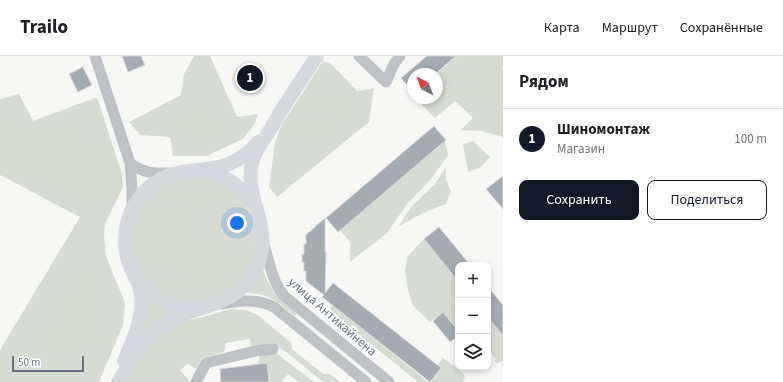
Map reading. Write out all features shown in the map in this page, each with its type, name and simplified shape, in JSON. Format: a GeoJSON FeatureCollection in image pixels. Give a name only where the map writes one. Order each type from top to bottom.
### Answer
{"type":"FeatureCollection","features":[{"type":"Feature","properties":{"kind":"main road"},"geometry":{"type":"LineString","coordinates":[[118,382],[139,350],[159,327],[178,316],[231,298],[244,287],[258,266],[263,242],[262,229],[251,182],[252,163],[255,154],[277,117],[316,56]]}},
{"type":"Feature","properties":{"kind":"main road"},"geometry":{"type":"LineString","coordinates":[[197,170],[224,166],[252,150],[277,117]]}},
{"type":"Feature","properties":{"kind":"main road"},"geometry":{"type":"LineString","coordinates":[[115,382],[137,329],[140,314],[140,293],[134,274],[128,262],[125,249],[125,235],[127,222],[132,209],[144,191],[152,184],[172,173],[184,170],[211,172],[224,177],[245,193],[254,204],[259,216]]}},
{"type":"Feature","properties":{"kind":"main road"},"geometry":{"type":"LineString","coordinates":[[134,274],[147,290],[164,302],[191,308],[206,307]]}},
{"type":"Feature","properties":{"kind":"street"},"geometry":{"type":"LineString","coordinates":[[95,56],[130,163],[132,209]]}},
{"type":"Feature","properties":{"kind":"street"},"geometry":{"type":"LineString","coordinates":[[359,56],[386,82],[394,64],[400,56]]}},
{"type":"Feature","properties":{"kind":"street"},"geometry":{"type":"LineString","coordinates":[[130,163],[138,169],[149,173],[172,173]]}},
{"type":"Feature","properties":{"kind":"street","name":"улица Антикайнена"},"geometry":{"type":"LineString","coordinates":[[263,242],[273,277],[284,296],[389,382]]}},
{"type":"Feature","properties":{"kind":"street"},"geometry":{"type":"LineString","coordinates":[[206,307],[241,301],[268,304],[285,315],[366,382]]}},
{"type":"Feature","properties":{"kind":"street"},"geometry":{"type":"LineString","coordinates":[[196,382],[206,363],[255,351],[273,349]]}},
{"type":"Feature","properties":{"kind":"shaded area"},"geometry":{"type":"Polygon","coordinates":[[[194,56],[210,56],[237,117],[258,114],[255,123],[243,139],[206,156],[173,156],[170,137],[140,135],[129,122],[181,95],[184,74],[194,56]]]}},
{"type":"Feature","properties":{"kind":"shaded area"},"geometry":{"type":"Polygon","coordinates":[[[457,56],[503,56],[503,137],[481,131],[461,130],[473,118],[455,101],[435,118],[423,106],[422,104],[443,104],[443,68],[457,56]]]}},
{"type":"Feature","properties":{"kind":"shaded area"},"geometry":{"type":"Polygon","coordinates":[[[323,61],[331,64],[357,91],[374,88],[369,122],[277,197],[269,187],[275,143],[281,126],[323,61]]]}},
{"type":"Feature","properties":{"kind":"shaded area"},"geometry":{"type":"Polygon","coordinates":[[[19,94],[33,121],[97,97],[122,174],[123,187],[105,224],[104,236],[106,256],[125,303],[123,325],[99,382],[0,382],[0,350],[80,217],[0,175],[0,99],[19,94]]]}},
{"type":"Feature","properties":{"kind":"shaded area"},"geometry":{"type":"Polygon","coordinates":[[[445,141],[448,155],[432,178],[407,204],[387,233],[350,262],[350,242],[340,230],[445,141]]]}},
{"type":"Feature","properties":{"kind":"shaded area"},"geometry":{"type":"Polygon","coordinates":[[[473,141],[490,157],[480,168],[468,172],[463,144],[473,141]]]}},
{"type":"Feature","properties":{"kind":"shaded area"},"geometry":{"type":"Polygon","coordinates":[[[446,167],[446,180],[451,191],[446,204],[425,212],[399,226],[411,207],[435,184],[446,167]]]}},
{"type":"Feature","properties":{"kind":"shaded area"},"geometry":{"type":"Polygon","coordinates":[[[199,176],[223,184],[233,190],[242,199],[251,215],[255,227],[255,251],[251,263],[242,279],[233,288],[217,297],[205,301],[187,302],[163,294],[153,288],[144,279],[135,263],[131,251],[130,233],[138,209],[144,199],[153,190],[169,181],[181,177],[199,176]]]}},
{"type":"Feature","properties":{"kind":"shaded area"},"geometry":{"type":"Polygon","coordinates":[[[424,239],[455,277],[455,327],[443,312],[430,322],[413,306],[405,272],[407,257],[424,239]]]}},
{"type":"Feature","properties":{"kind":"shaded area"},"geometry":{"type":"Polygon","coordinates":[[[263,269],[272,289],[297,313],[295,316],[278,302],[266,296],[244,293],[257,280],[263,269]]]}},
{"type":"Feature","properties":{"kind":"shaded area"},"geometry":{"type":"Polygon","coordinates":[[[144,291],[179,310],[126,365],[144,291]]]}},
{"type":"Feature","properties":{"kind":"shaded area"},"geometry":{"type":"Polygon","coordinates":[[[332,305],[428,382],[418,382],[329,310],[332,305]]]}},
{"type":"Feature","properties":{"kind":"shaded area"},"geometry":{"type":"Polygon","coordinates":[[[230,309],[246,310],[258,315],[291,343],[292,349],[323,374],[330,374],[340,382],[323,382],[285,351],[274,345],[252,348],[250,339],[226,343],[224,352],[202,358],[196,369],[188,364],[180,370],[190,382],[122,382],[135,357],[174,323],[199,318],[230,309]]]}},
{"type":"Feature","properties":{"kind":"shaded area"},"geometry":{"type":"Polygon","coordinates":[[[491,321],[503,336],[503,361],[497,363],[494,361],[495,358],[491,354],[491,321]]]}},
{"type":"Feature","properties":{"kind":"shaded area"},"geometry":{"type":"Polygon","coordinates":[[[260,353],[276,353],[314,382],[299,382],[288,374],[282,382],[270,382],[267,362],[258,364],[260,353]]]}},
{"type":"Feature","properties":{"kind":"shaded area"},"geometry":{"type":"Polygon","coordinates":[[[443,358],[455,367],[455,370],[462,372],[465,376],[463,382],[430,382],[441,369],[437,366],[443,358]]]}},
{"type":"Feature","properties":{"kind":"building"},"geometry":{"type":"Polygon","coordinates":[[[122,56],[141,56],[145,65],[128,72],[122,56]]]}},
{"type":"Feature","properties":{"kind":"building"},"geometry":{"type":"Polygon","coordinates":[[[427,56],[456,56],[442,68],[413,68],[427,56]]]}},
{"type":"Feature","properties":{"kind":"building"},"geometry":{"type":"Polygon","coordinates":[[[83,67],[92,85],[78,92],[69,74],[83,67]]]}},
{"type":"Feature","properties":{"kind":"building"},"geometry":{"type":"Polygon","coordinates":[[[407,73],[407,85],[401,78],[407,73]]]}},
{"type":"Feature","properties":{"kind":"building"},"geometry":{"type":"Polygon","coordinates":[[[434,126],[446,140],[338,232],[326,218],[434,126]]]}},
{"type":"Feature","properties":{"kind":"building"},"geometry":{"type":"Polygon","coordinates":[[[503,176],[503,209],[486,189],[503,176]]]}},
{"type":"Feature","properties":{"kind":"building"},"geometry":{"type":"Polygon","coordinates":[[[325,218],[325,293],[333,283],[441,368],[430,382],[322,297],[324,295],[306,281],[306,271],[304,271],[302,254],[304,254],[306,235],[325,218]]]}},
{"type":"Feature","properties":{"kind":"building"},"geometry":{"type":"Polygon","coordinates":[[[439,227],[468,262],[455,262],[455,277],[424,239],[439,227]]]}},
{"type":"Feature","properties":{"kind":"building"},"geometry":{"type":"Polygon","coordinates":[[[491,291],[503,305],[503,336],[491,321],[491,291]]]}},
{"type":"Feature","properties":{"kind":"building"},"geometry":{"type":"Polygon","coordinates":[[[443,312],[455,327],[455,338],[450,342],[433,321],[443,312]]]}},
{"type":"Feature","properties":{"kind":"building"},"geometry":{"type":"Polygon","coordinates":[[[267,363],[269,382],[221,382],[220,369],[267,363]]]}},
{"type":"Feature","properties":{"kind":"place","name":"Шиномонтаж"},"geometry":{"type":"Point","coordinates":[250,78]}}]}
